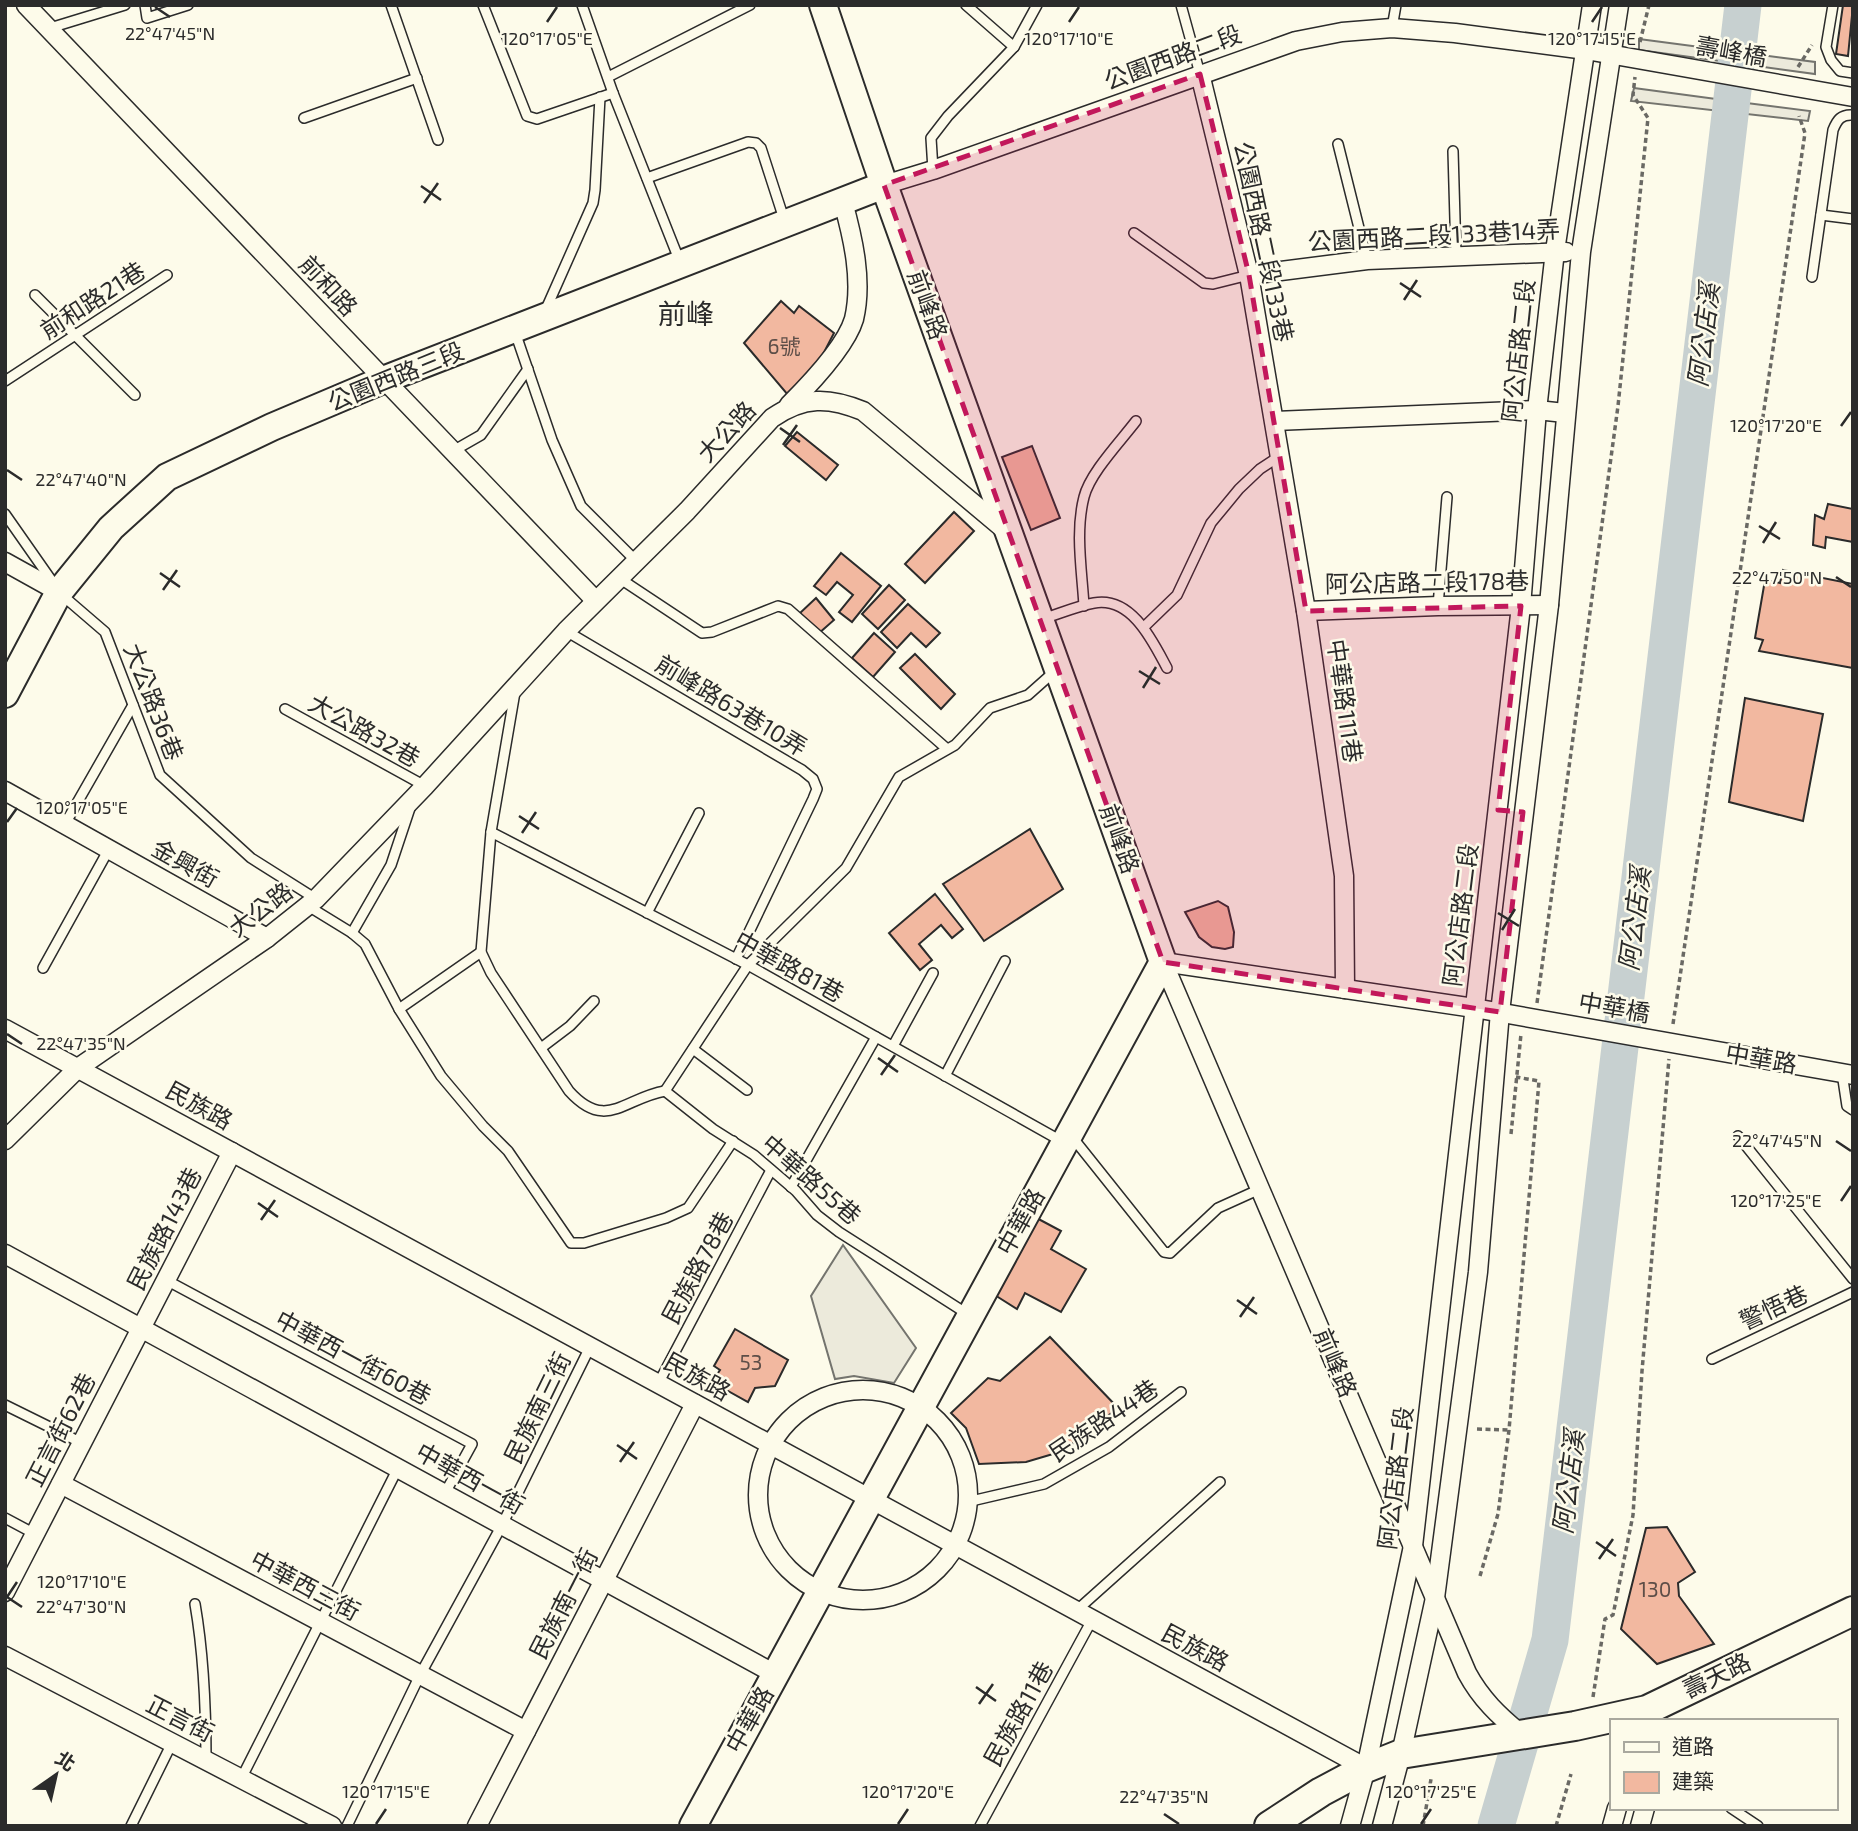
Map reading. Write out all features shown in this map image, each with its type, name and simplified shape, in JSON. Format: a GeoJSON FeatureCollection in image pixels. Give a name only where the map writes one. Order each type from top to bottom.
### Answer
{"type":"FeatureCollection","features":[{"type":"Feature","properties":{"kind":"main road","name":"前峰路"},"geometry":{"type":"LineString","coordinates":[[822,5],[884,186],[1163,962]]}},
{"type":"Feature","properties":{"kind":"main road","name":"公園西路三段"},"geometry":{"type":"LineString","coordinates":[[5,695],[59,592],[111,528],[167,477],[272,427],[383,380],[884,186]]}},
{"type":"Feature","properties":{"kind":"main road","name":"中華路"},"geometry":{"type":"LineString","coordinates":[[693,1826],[1163,962]]}},
{"type":"Feature","properties":{"kind":"main road","name":"壽天路"},"geometry":{"type":"LineString","coordinates":[[1646,1717],[1853,1611]]}},
{"type":"Feature","properties":{"kind":"main road","name":"壽天路"},"geometry":{"type":"LineString","coordinates":[[1269,1826],[1321,1792],[1366,1768],[1401,1754],[1457,1743],[1610,1722]]}},
{"type":"Feature","properties":{"kind":"street","name":"前和路"},"geometry":{"type":"LineString","coordinates":[[26,5],[596,600]]}},
{"type":"Feature","properties":{"kind":"street","name":"阿公店路二段"},"geometry":{"type":"LineString","coordinates":[[1350,1826],[1366,1768],[1413,1546],[1521,606],[1537,410],[1555,251],[1592,5]]}},
{"type":"Feature","properties":{"kind":"street","name":"阿公店路二段"},"geometry":{"type":"LineString","coordinates":[[1382,1826],[1401,1754],[1435,1598],[1478,1272],[1500,1012],[1549,605],[1580,252],[1619,5]]}},
{"type":"Feature","properties":{"kind":"street","name":"公園西路二段"},"geometry":{"type":"LineString","coordinates":[[884,186],[1296,41],[1342,32],[1392,28],[1455,33],[1586,50],[1612,56]]}},
{"type":"Feature","properties":{"kind":"street","name":"壽峰橋"},"geometry":{"type":"LineString","coordinates":[[1612,56],[1853,97]]}},
{"type":"Feature","properties":{"kind":"street","name":"公園西路二段133巷"},"geometry":{"type":"LineString","coordinates":[[1200,74],[1249,275],[1275,421]]}},
{"type":"Feature","properties":{"kind":"street"},"geometry":{"type":"LineString","coordinates":[[787,407],[819,375],[853,321],[858,292],[851,231],[843,202]]}},
{"type":"Feature","properties":{"kind":"street","name":"公園西路二段133巷14弄"},"geometry":{"type":"LineString","coordinates":[[1249,275],[1367,260],[1580,252]]}},
{"type":"Feature","properties":{"kind":"street","name":"大公路"},"geometry":{"type":"LineString","coordinates":[[5,1140],[78,1068],[267,938],[312,903],[419,793],[516,683],[635,560],[687,511],[772,418],[787,407],[814,400],[840,402],[863,411],[1009,533]]}},
{"type":"Feature","properties":{"kind":"street"},"geometry":{"type":"LineString","coordinates":[[1275,421],[1537,410],[1565,413]]}},
{"type":"Feature","properties":{"kind":"street","name":"中華路111巷"},"geometry":{"type":"LineString","coordinates":[[1275,421],[1306,611],[1344,876],[1345,989]]}},
{"type":"Feature","properties":{"kind":"street"},"geometry":{"type":"LineString","coordinates":[[5,562],[59,592]]}},
{"type":"Feature","properties":{"kind":"street","name":"阿公店路二段178巷"},"geometry":{"type":"LineString","coordinates":[[1306,611],[1549,605]]}},
{"type":"Feature","properties":{"kind":"street","name":"金興街"},"geometry":{"type":"LineString","coordinates":[[5,791],[267,938]]}},
{"type":"Feature","properties":{"kind":"street"},"geometry":{"type":"LineString","coordinates":[[1498,810],[1523,812]]}},
{"type":"Feature","properties":{"kind":"street"},"geometry":{"type":"LineString","coordinates":[[1163,962],[1542,1020]]}},
{"type":"Feature","properties":{"kind":"street","name":"前峰路"},"geometry":{"type":"LineString","coordinates":[[1163,962],[1459,1655],[1478,1693],[1500,1717],[1521,1734]]}},
{"type":"Feature","properties":{"kind":"street","name":"中華橋"},"geometry":{"type":"LineString","coordinates":[[1542,1020],[1670,1042]]}},
{"type":"Feature","properties":{"kind":"street","name":"民族路"},"geometry":{"type":"LineString","coordinates":[[5,1028],[1366,1768]]}},
{"type":"Feature","properties":{"kind":"street","name":"中華路"},"geometry":{"type":"LineString","coordinates":[[1670,1042],[1848,1074]]}},
{"type":"Feature","properties":{"kind":"street","name":"民族路143巷"},"geometry":{"type":"LineString","coordinates":[[141,1328],[233,1152]]}},
{"type":"Feature","properties":{"kind":"street","name":"中華西一街"},"geometry":{"type":"LineString","coordinates":[[5,1254],[775,1674]]}},
{"type":"Feature","properties":{"kind":"street"},"geometry":{"type":"LineString","coordinates":[[1446,1270],[1478,1272]]}},
{"type":"Feature","properties":{"kind":"street","name":"正言街62巷"},"geometry":{"type":"LineString","coordinates":[[5,1592],[141,1328]]}},
{"type":"Feature","properties":{"kind":"street"},"geometry":{"type":"LineString","coordinates":[[850,1390],[883,1391],[921,1406],[940,1423],[959,1450],[968,1482],[967,1515],[956,1546],[936,1572],[909,1590],[877,1599],[844,1598],[820,1591],[787,1567],[768,1540],[758,1508],[759,1475],[770,1445],[790,1418],[818,1399],[850,1390]]}},
{"type":"Feature","properties":{"kind":"street","name":"民族南一街"},"geometry":{"type":"LineString","coordinates":[[477,1826],[695,1404]]}},
{"type":"Feature","properties":{"kind":"street","name":"中華西三街"},"geometry":{"type":"LineString","coordinates":[[61,1484],[526,1731]]}},
{"type":"Feature","properties":{"kind":"street","name":"正言街"},"geometry":{"type":"LineString","coordinates":[[5,1656],[332,1826]]}},
{"type":"Feature","properties":{"kind":"lane"},"geometry":{"type":"LineString","coordinates":[[50,28],[125,5]]}},
{"type":"Feature","properties":{"kind":"lane"},"geometry":{"type":"LineString","coordinates":[[145,5],[147,18],[188,5]]}},
{"type":"Feature","properties":{"kind":"lane"},"geometry":{"type":"LineString","coordinates":[[391,5],[438,140]]}},
{"type":"Feature","properties":{"kind":"lane"},"geometry":{"type":"LineString","coordinates":[[483,5],[527,116],[537,119],[613,93]]}},
{"type":"Feature","properties":{"kind":"lane"},"geometry":{"type":"LineString","coordinates":[[582,5],[613,93],[681,265]]}},
{"type":"Feature","properties":{"kind":"lane"},"geometry":{"type":"LineString","coordinates":[[608,77],[750,5]]}},
{"type":"Feature","properties":{"kind":"lane"},"geometry":{"type":"LineString","coordinates":[[966,5],[1014,47]]}},
{"type":"Feature","properties":{"kind":"lane"},"geometry":{"type":"LineString","coordinates":[[933,170],[930,138],[1014,47],[1037,5]]}},
{"type":"Feature","properties":{"kind":"lane"},"geometry":{"type":"LineString","coordinates":[[1181,5],[1200,74]]}},
{"type":"Feature","properties":{"kind":"lane"},"geometry":{"type":"LineString","coordinates":[[1392,28],[1396,5]]}},
{"type":"Feature","properties":{"kind":"lane"},"geometry":{"type":"LineString","coordinates":[[1833,5],[1827,54],[1840,71],[1853,73]]}},
{"type":"Feature","properties":{"kind":"lane"},"geometry":{"type":"LineString","coordinates":[[304,118],[417,78]]}},
{"type":"Feature","properties":{"kind":"lane"},"geometry":{"type":"LineString","coordinates":[[542,319],[593,203],[600,97]]}},
{"type":"Feature","properties":{"kind":"lane"},"geometry":{"type":"LineString","coordinates":[[1812,277],[1833,130],[1838,119],[1853,115]]}},
{"type":"Feature","properties":{"kind":"lane"},"geometry":{"type":"LineString","coordinates":[[647,178],[748,142],[756,143],[761,148],[785,224]]}},
{"type":"Feature","properties":{"kind":"lane"},"geometry":{"type":"LineString","coordinates":[[1338,144],[1367,260]]}},
{"type":"Feature","properties":{"kind":"lane"},"geometry":{"type":"LineString","coordinates":[[1453,151],[1456,255]]}},
{"type":"Feature","properties":{"kind":"lane"},"geometry":{"type":"LineString","coordinates":[[1821,215],[1853,219]]}},
{"type":"Feature","properties":{"kind":"lane"},"geometry":{"type":"LineString","coordinates":[[1134,233],[1204,283],[1213,284],[1249,275]]}},
{"type":"Feature","properties":{"kind":"lane","name":"前和路21巷"},"geometry":{"type":"LineString","coordinates":[[5,382],[167,275]]}},
{"type":"Feature","properties":{"kind":"lane"},"geometry":{"type":"LineString","coordinates":[[35,295],[135,395]]}},
{"type":"Feature","properties":{"kind":"lane"},"geometry":{"type":"LineString","coordinates":[[514,331],[552,440],[581,506],[635,560]]}},
{"type":"Feature","properties":{"kind":"lane"},"geometry":{"type":"LineString","coordinates":[[453,451],[481,435],[528,369]]}},
{"type":"Feature","properties":{"kind":"lane"},"geometry":{"type":"LineString","coordinates":[[1084,606],[1080,527],[1084,496],[1093,478],[1136,421]]}},
{"type":"Feature","properties":{"kind":"lane"},"geometry":{"type":"LineString","coordinates":[[1145,626],[1177,596],[1211,523],[1239,489],[1260,469],[1280,456]]}},
{"type":"Feature","properties":{"kind":"lane"},"geometry":{"type":"LineString","coordinates":[[1438,606],[1447,497]]}},
{"type":"Feature","properties":{"kind":"lane","name":"大公路36巷"},"geometry":{"type":"LineString","coordinates":[[5,513],[59,592],[105,632],[160,775],[251,858],[352,933]]}},
{"type":"Feature","properties":{"kind":"lane"},"geometry":{"type":"LineString","coordinates":[[619,578],[702,633],[712,632],[778,606],[788,609],[947,749]]}},
{"type":"Feature","properties":{"kind":"lane"},"geometry":{"type":"LineString","coordinates":[[1040,620],[1084,606],[1108,602],[1145,626],[1167,668]]}},
{"type":"Feature","properties":{"kind":"lane","name":"前峰路63巷10弄"},"geometry":{"type":"LineString","coordinates":[[566,631],[803,770],[813,779],[817,789],[813,799],[736,959]]}},
{"type":"Feature","properties":{"kind":"lane"},"geometry":{"type":"LineString","coordinates":[[516,683],[491,832],[481,952],[491,973],[577,1100],[600,1111],[612,1111],[665,1091],[748,965],[846,868],[899,777],[955,744],[990,708],[1028,695],[1057,668]]}},
{"type":"Feature","properties":{"kind":"lane"},"geometry":{"type":"LineString","coordinates":[[65,824],[133,705]]}},
{"type":"Feature","properties":{"kind":"lane","name":"大公路32巷"},"geometry":{"type":"LineString","coordinates":[[285,709],[419,793]]}},
{"type":"Feature","properties":{"kind":"lane"},"geometry":{"type":"LineString","coordinates":[[419,793],[391,865],[352,933],[365,944],[399,1009],[441,1076],[508,1151],[571,1243],[584,1243],[688,1208],[733,1141]]}},
{"type":"Feature","properties":{"kind":"lane"},"geometry":{"type":"LineString","coordinates":[[647,913],[699,813]]}},
{"type":"Feature","properties":{"kind":"lane","name":"中華路81巷"},"geometry":{"type":"LineString","coordinates":[[491,832],[748,965],[945,1076],[1067,1138]]}},
{"type":"Feature","properties":{"kind":"lane"},"geometry":{"type":"LineString","coordinates":[[43,968],[109,849]]}},
{"type":"Feature","properties":{"kind":"lane"},"geometry":{"type":"LineString","coordinates":[[399,1009],[481,952]]}},
{"type":"Feature","properties":{"kind":"lane"},"geometry":{"type":"LineString","coordinates":[[945,1076],[1005,961]]}},
{"type":"Feature","properties":{"kind":"lane"},"geometry":{"type":"LineString","coordinates":[[892,1046],[933,973]]}},
{"type":"Feature","properties":{"kind":"lane"},"geometry":{"type":"LineString","coordinates":[[541,1048],[570,1026],[594,1001]]}},
{"type":"Feature","properties":{"kind":"lane"},"geometry":{"type":"LineString","coordinates":[[791,1187],[876,1037]]}},
{"type":"Feature","properties":{"kind":"lane"},"geometry":{"type":"LineString","coordinates":[[693,1049],[747,1090]]}},
{"type":"Feature","properties":{"kind":"lane"},"geometry":{"type":"LineString","coordinates":[[1848,1074],[1847,1106],[1853,1110]]}},
{"type":"Feature","properties":{"kind":"lane","name":"中華路55巷"},"geometry":{"type":"LineString","coordinates":[[665,1091],[771,1170],[817,1215],[839,1232],[970,1316]]}},
{"type":"Feature","properties":{"kind":"lane"},"geometry":{"type":"LineString","coordinates":[[1738,1136],[1853,1279]]}},
{"type":"Feature","properties":{"kind":"lane"},"geometry":{"type":"LineString","coordinates":[[1067,1138],[1164,1252],[1170,1253],[1218,1208],[1260,1189]]}},
{"type":"Feature","properties":{"kind":"lane","name":"民族路78巷"},"geometry":{"type":"LineString","coordinates":[[658,1384],[771,1170]]}},
{"type":"Feature","properties":{"kind":"lane","name":"中華西一街60巷"},"geometry":{"type":"LineString","coordinates":[[166,1280],[472,1444],[445,1493]]}},
{"type":"Feature","properties":{"kind":"lane","name":"警悟巷"},"geometry":{"type":"LineString","coordinates":[[1712,1359],[1853,1292]]}},
{"type":"Feature","properties":{"kind":"lane","name":"民族南三街"},"geometry":{"type":"LineString","coordinates":[[347,1826],[420,1675],[502,1525],[590,1347]]}},
{"type":"Feature","properties":{"kind":"lane","name":"民族路44巷"},"geometry":{"type":"LineString","coordinates":[[967,1502],[1044,1484],[1109,1447],[1181,1392]]}},
{"type":"Feature","properties":{"kind":"lane"},"geometry":{"type":"LineString","coordinates":[[5,1405],[82,1443]]}},
{"type":"Feature","properties":{"kind":"lane"},"geometry":{"type":"LineString","coordinates":[[242,1779],[398,1468]]}},
{"type":"Feature","properties":{"kind":"lane","name":"民族路11巷"},"geometry":{"type":"LineString","coordinates":[[980,1826],[1084,1615],[1220,1482]]}},
{"type":"Feature","properties":{"kind":"lane"},"geometry":{"type":"LineString","coordinates":[[5,1518],[35,1534]]}},
{"type":"Feature","properties":{"kind":"lane"},"geometry":{"type":"LineString","coordinates":[[195,1604],[203,1649],[206,1760]]}},
{"type":"Feature","properties":{"kind":"lane"},"geometry":{"type":"LineString","coordinates":[[131,1826],[172,1743]]}},
{"type":"Feature","properties":{"kind":"lane"},"geometry":{"type":"LineString","coordinates":[[1734,1810],[1758,1826]]}},
{"type":"Feature","properties":{"kind":"path"},"geometry":{"type":"LineString","coordinates":[[1542,1020],[1621,379],[1648,118],[1633,95],[1649,5]]}},
{"type":"Feature","properties":{"kind":"path"},"geometry":{"type":"LineString","coordinates":[[1582,1725],[1605,1619],[1613,1615],[1633,1515],[1642,1371],[1670,1042],[1805,133],[1799,116]]}},
{"type":"Feature","properties":{"kind":"path"},"geometry":{"type":"LineString","coordinates":[[1480,1576],[1498,1514],[1509,1430],[1539,1080],[1516,1077]]}},
{"type":"Feature","properties":{"kind":"path"},"geometry":{"type":"LineString","coordinates":[[1477,1429],[1509,1430]]}},
{"type":"Feature","properties":{"kind":"path"},"geometry":{"type":"LineString","coordinates":[[1556,1826],[1571,1773]]}},
{"type":"Feature","properties":{"kind":"path"},"geometry":{"type":"LineString","coordinates":[[1423,1826],[1431,1779]]}},
{"type":"Feature","properties":{"kind":"highlighted area"},"geometry":{"type":"Polygon","coordinates":[[[1200,74],[1249,275],[1306,611],[1521,606],[1498,810],[1523,812],[1500,1012],[1163,962],[884,185],[1200,74]]]}},
{"type":"Feature","properties":{"kind":"shaded area"},"geometry":{"type":"Polygon","coordinates":[[[1639,39],[1815,62],[1815,74],[1639,50],[1639,39]]]}},
{"type":"Feature","properties":{"kind":"shaded area"},"geometry":{"type":"Polygon","coordinates":[[[1634,88],[1810,111],[1808,121],[1631,101],[1634,88]]]}},
{"type":"Feature","properties":{"kind":"shaded area"},"geometry":{"type":"Polygon","coordinates":[[[843,1245],[916,1348],[894,1383],[854,1376],[835,1379],[811,1296],[843,1245]]]}},
{"type":"Feature","properties":{"kind":"building"},"geometry":{"type":"Polygon","coordinates":[[[1843,5],[1853,5],[1848,56],[1836,54],[1843,5]]]}},
{"type":"Feature","properties":{"kind":"building"},"geometry":{"type":"Polygon","coordinates":[[[781,301],[794,313],[799,306],[834,333],[819,362],[788,395],[744,343],[781,301]]]}},
{"type":"Feature","properties":{"kind":"building"},"geometry":{"type":"Polygon","coordinates":[[[797,432],[838,465],[826,480],[785,446],[797,432]]]}},
{"type":"Feature","properties":{"kind":"building"},"geometry":{"type":"Polygon","coordinates":[[[1032,446],[1060,518],[1031,530],[1002,457],[1032,446]]]}},
{"type":"Feature","properties":{"kind":"building"},"geometry":{"type":"Polygon","coordinates":[[[1828,504],[1853,509],[1853,542],[1826,537],[1825,548],[1813,545],[1815,515],[1824,519],[1828,504]]]}},
{"type":"Feature","properties":{"kind":"building"},"geometry":{"type":"Polygon","coordinates":[[[954,512],[974,531],[925,583],[905,564],[954,512]]]}},
{"type":"Feature","properties":{"kind":"building"},"geometry":{"type":"Polygon","coordinates":[[[841,553],[881,586],[852,622],[839,612],[853,595],[837,582],[826,595],[814,586],[841,553]]]}},
{"type":"Feature","properties":{"kind":"building"},"geometry":{"type":"Polygon","coordinates":[[[1783,570],[1853,584],[1853,668],[1759,651],[1763,640],[1755,638],[1765,580],[1780,583],[1783,570]]]}},
{"type":"Feature","properties":{"kind":"building"},"geometry":{"type":"Polygon","coordinates":[[[889,585],[905,600],[878,629],[862,614],[889,585]]]}},
{"type":"Feature","properties":{"kind":"building"},"geometry":{"type":"Polygon","coordinates":[[[816,598],[834,620],[818,634],[800,613],[816,598]]]}},
{"type":"Feature","properties":{"kind":"building"},"geometry":{"type":"Polygon","coordinates":[[[908,604],[940,633],[926,647],[911,633],[897,648],[881,632],[908,604]]]}},
{"type":"Feature","properties":{"kind":"building"},"geometry":{"type":"Polygon","coordinates":[[[874,633],[895,652],[873,677],[852,658],[874,633]]]}},
{"type":"Feature","properties":{"kind":"building"},"geometry":{"type":"Polygon","coordinates":[[[915,654],[955,694],[941,709],[900,668],[915,654]]]}},
{"type":"Feature","properties":{"kind":"building"},"geometry":{"type":"Polygon","coordinates":[[[1745,698],[1823,714],[1803,821],[1729,802],[1745,698]]]}},
{"type":"Feature","properties":{"kind":"building"},"geometry":{"type":"Polygon","coordinates":[[[1030,829],[1063,889],[984,941],[943,884],[1030,829]]]}},
{"type":"Feature","properties":{"kind":"building"},"geometry":{"type":"Polygon","coordinates":[[[935,894],[963,929],[952,938],[941,925],[919,944],[932,960],[920,970],[889,933],[935,894]]]}},
{"type":"Feature","properties":{"kind":"building"},"geometry":{"type":"Polygon","coordinates":[[[1218,901],[1228,907],[1234,932],[1233,947],[1225,949],[1212,947],[1199,937],[1185,912],[1218,901]]]}},
{"type":"Feature","properties":{"kind":"building"},"geometry":{"type":"Polygon","coordinates":[[[1031,1215],[1061,1231],[1051,1249],[1086,1269],[1061,1312],[1025,1293],[1017,1309],[990,1292],[1031,1215]]]}},
{"type":"Feature","properties":{"kind":"building"},"geometry":{"type":"Polygon","coordinates":[[[735,1329],[788,1360],[775,1386],[755,1388],[748,1402],[712,1382],[720,1370],[714,1366],[735,1329]]]}},
{"type":"Feature","properties":{"kind":"building"},"geometry":{"type":"Polygon","coordinates":[[[1050,1337],[1118,1408],[1063,1451],[1026,1462],[979,1464],[966,1428],[951,1413],[988,1378],[1000,1381],[1050,1337]]]}},
{"type":"Feature","properties":{"kind":"building"},"geometry":{"type":"Polygon","coordinates":[[[1667,1527],[1695,1572],[1678,1583],[1679,1596],[1714,1644],[1657,1664],[1621,1629],[1646,1528],[1667,1527]]]}},
{"type":"Feature","properties":{"kind":"waterway","name":"阿公店溪"},"geometry":{"type":"LineString","coordinates":[[1496,1826],[1550,1640],[1743,5]]}},
{"type":"Feature","properties":{"kind":"district","name":"前峰"},"geometry":{"type":"Point","coordinates":[686,314]}}]}
